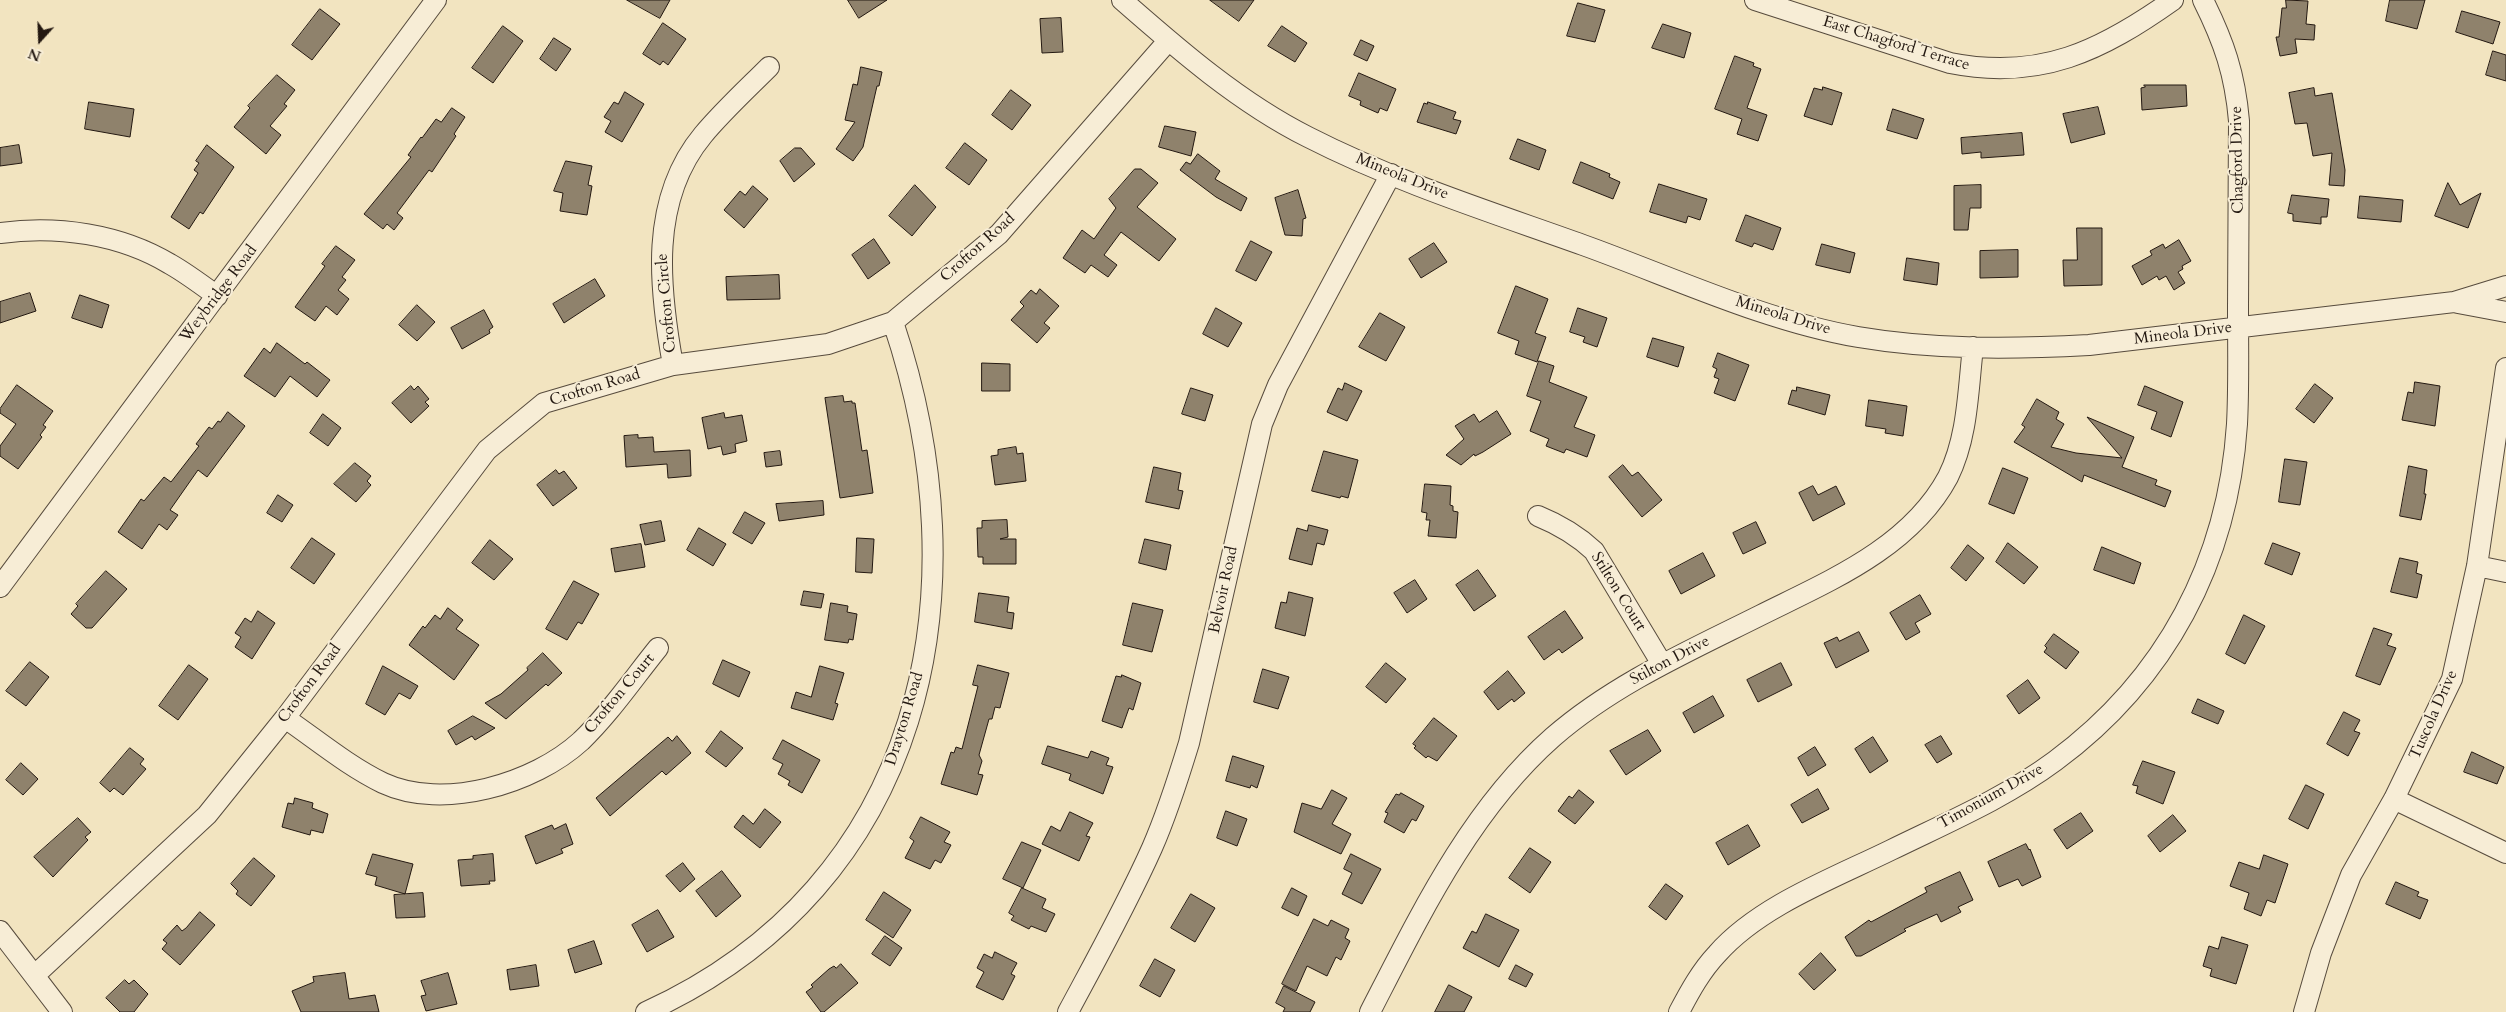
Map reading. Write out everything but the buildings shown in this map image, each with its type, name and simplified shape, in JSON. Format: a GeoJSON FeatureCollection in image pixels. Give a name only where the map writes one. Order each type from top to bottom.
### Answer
{"type":"FeatureCollection","features":[{"type":"Feature","properties":{"kind":"street","name":"Weybridge Road"},"geometry":{"type":"LineString","coordinates":[[0,587],[436,0]]}},
{"type":"Feature","properties":{"kind":"street","name":"Mineola Drive"},"geometry":{"type":"LineString","coordinates":[[1122,0],[1168,40],[1272,116],[1308,137],[1391,174],[1745,306],[1857,337],[1916,344],[1972,347],[2032,348],[2090,345],[2454,302],[2506,286]]}},
{"type":"Feature","properties":{"kind":"street","name":"East Chagford Terrace"},"geometry":{"type":"LineString","coordinates":[[1755,0],[1950,64],[2006,70],[2061,61],[2111,38],[2173,0]]}},
{"type":"Feature","properties":{"kind":"street","name":"Chagford Drive"},"geometry":{"type":"LineString","coordinates":[[2203,0],[2220,34],[2236,89],[2239,121],[2238,327]]}},
{"type":"Feature","properties":{"kind":"street","name":"Crofton Road"},"geometry":{"type":"LineString","coordinates":[[35,975],[207,815],[286,718],[487,450],[544,403],[673,365],[828,344],[893,322],[999,234],[1168,40]]}},
{"type":"Feature","properties":{"kind":"street","name":"Crofton Circle"},"geometry":{"type":"LineString","coordinates":[[673,365],[662,284],[662,249],[666,213],[672,190],[683,164],[702,135],[769,66]]}},
{"type":"Feature","properties":{"kind":"street","name":"Belvoir Road"},"geometry":{"type":"LineString","coordinates":[[1068,1012],[1132,892],[1174,790],[1189,743],[1262,424],[1278,385],[1391,174]]}},
{"type":"Feature","properties":{"kind":"street"},"geometry":{"type":"LineString","coordinates":[[0,233],[51,230],[110,239],[141,249],[170,264],[217,296]]}},
{"type":"Feature","properties":{"kind":"street","name":"Mineola Drive"},"geometry":{"type":"LineString","coordinates":[[2454,302],[2506,312]]}},
{"type":"Feature","properties":{"kind":"street","name":"Drayton Road"},"geometry":{"type":"LineString","coordinates":[[646,1012],[684,995],[748,954],[787,920],[818,888],[845,853],[869,815],[901,741],[927,643],[934,557],[928,474],[907,363],[893,322]]}},
{"type":"Feature","properties":{"kind":"street","name":"Timonium Drive"},"geometry":{"type":"LineString","coordinates":[[1678,1012],[1695,982],[1717,953],[1758,919],[1806,892],[1984,804],[2024,782],[2055,762],[2090,733],[2128,695],[2154,664],[2193,601],[2211,555],[2224,510],[2237,424],[2238,327]]}},
{"type":"Feature","properties":{"kind":"street","name":"Stilton Drive"},"geometry":{"type":"LineString","coordinates":[[1370,1012],[1423,910],[1474,829],[1510,780],[1553,737],[1584,712],[1626,684],[1853,568],[1897,537],[1916,520],[1934,499],[1957,456],[1964,430],[1972,347]]}},
{"type":"Feature","properties":{"kind":"street","name":"Tuscola Drive"},"geometry":{"type":"LineString","coordinates":[[2304,1012],[2335,913],[2351,875],[2394,799],[2452,679],[2476,566],[2506,368]]}},
{"type":"Feature","properties":{"kind":"street","name":"Stilton Court"},"geometry":{"type":"LineString","coordinates":[[1538,516],[1560,525],[1580,538],[1594,552],[1662,664]]}},
{"type":"Feature","properties":{"kind":"street"},"geometry":{"type":"LineString","coordinates":[[2476,566],[2506,572]]}},
{"type":"Feature","properties":{"kind":"street","name":"Crofton Court"},"geometry":{"type":"LineString","coordinates":[[286,718],[360,769],[384,783],[411,792],[458,794],[487,788],[522,777],[554,760],[579,742],[601,721],[658,648]]}},
{"type":"Feature","properties":{"kind":"street"},"geometry":{"type":"LineString","coordinates":[[2394,799],[2506,853]]}},
{"type":"Feature","properties":{"kind":"street"},"geometry":{"type":"LineString","coordinates":[[0,931],[62,1012]]}}]}
